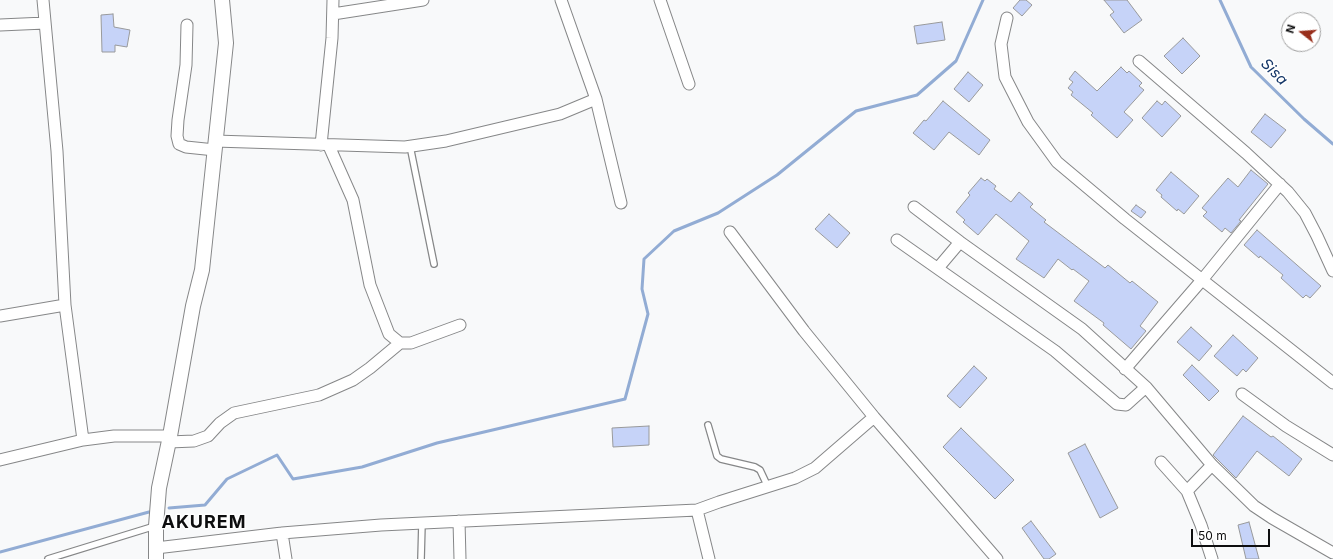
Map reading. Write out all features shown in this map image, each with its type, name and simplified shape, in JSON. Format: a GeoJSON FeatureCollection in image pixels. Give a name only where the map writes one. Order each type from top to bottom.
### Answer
{"type":"FeatureCollection","features":[{"type":"Feature","properties":{"kind":"street"},"geometry":{"type":"LineString","coordinates":[[43,0],[57,151],[65,305],[83,440]]}},
{"type":"Feature","properties":{"kind":"street"},"geometry":{"type":"LineString","coordinates":[[222,0],[226,43],[202,270],[193,306],[170,439],[159,488],[156,526],[156,553],[282,533],[422,523],[697,510],[795,478],[815,468],[874,417]]}},
{"type":"Feature","properties":{"kind":"street"},"geometry":{"type":"LineString","coordinates":[[333,0],[325,145],[353,200],[370,285],[389,334],[400,343],[411,343],[460,325]]}},
{"type":"Feature","properties":{"kind":"street"},"geometry":{"type":"LineString","coordinates":[[333,14],[423,0]]}},
{"type":"Feature","properties":{"kind":"street"},"geometry":{"type":"LineString","coordinates":[[561,0],[596,99],[621,203]]}},
{"type":"Feature","properties":{"kind":"street"},"geometry":{"type":"LineString","coordinates":[[660,0],[689,84]]}},
{"type":"Feature","properties":{"kind":"street"},"geometry":{"type":"LineString","coordinates":[[1007,18],[1001,44],[1005,77],[1028,122],[1057,162],[1125,219],[1333,383]]}},
{"type":"Feature","properties":{"kind":"street"},"geometry":{"type":"LineString","coordinates":[[0,25],[45,23]]}},
{"type":"Feature","properties":{"kind":"street"},"geometry":{"type":"LineString","coordinates":[[186,26],[186,64],[177,136],[179,144],[186,147],[325,145],[405,147],[446,141],[560,114],[596,99]]}},
{"type":"Feature","properties":{"kind":"street"},"geometry":{"type":"LineString","coordinates":[[1139,61],[1288,192],[1304,213],[1317,236],[1333,271]]}},
{"type":"Feature","properties":{"kind":"street"},"geometry":{"type":"LineString","coordinates":[[1125,369],[1202,280],[1280,184]]}},
{"type":"Feature","properties":{"kind":"street"},"geometry":{"type":"LineString","coordinates":[[914,207],[960,242],[1082,329],[1146,387],[1212,465],[1254,506],[1333,553]]}},
{"type":"Feature","properties":{"kind":"street"},"geometry":{"type":"LineString","coordinates":[[730,232],[804,331],[874,417],[997,559]]}},
{"type":"Feature","properties":{"kind":"street"},"geometry":{"type":"LineString","coordinates":[[897,240],[1055,351],[1117,404],[1126,405],[1146,387]]}},
{"type":"Feature","properties":{"kind":"street"},"geometry":{"type":"LineString","coordinates":[[938,268],[960,242]]}},
{"type":"Feature","properties":{"kind":"street"},"geometry":{"type":"LineString","coordinates":[[0,316],[65,305]]}},
{"type":"Feature","properties":{"kind":"street"},"geometry":{"type":"LineString","coordinates":[[0,460],[83,440],[114,436],[194,441],[208,436],[220,423],[234,413],[319,395],[353,380],[400,343]]}},
{"type":"Feature","properties":{"kind":"street"},"geometry":{"type":"LineString","coordinates":[[1242,394],[1286,426],[1333,454]]}},
{"type":"Feature","properties":{"kind":"street"},"geometry":{"type":"LineString","coordinates":[[1161,462],[1187,491],[1201,525],[1212,559]]}},
{"type":"Feature","properties":{"kind":"street"},"geometry":{"type":"LineString","coordinates":[[1187,491],[1212,465]]}},
{"type":"Feature","properties":{"kind":"street"},"geometry":{"type":"LineString","coordinates":[[697,510],[709,559]]}},
{"type":"Feature","properties":{"kind":"street"},"geometry":{"type":"LineString","coordinates":[[460,521],[460,559]]}},
{"type":"Feature","properties":{"kind":"street"},"geometry":{"type":"LineString","coordinates":[[282,533],[286,559]]}},
{"type":"Feature","properties":{"kind":"lane"},"geometry":{"type":"LineString","coordinates":[[410,146],[434,264]]}},
{"type":"Feature","properties":{"kind":"lane"},"geometry":{"type":"LineString","coordinates":[[708,425],[717,456],[721,459],[755,467],[760,470],[768,487]]}},
{"type":"Feature","properties":{"kind":"lane"},"geometry":{"type":"LineString","coordinates":[[421,559],[422,523]]}},
{"type":"Feature","properties":{"kind":"lane"},"geometry":{"type":"LineString","coordinates":[[48,559],[156,526]]}},
{"type":"Feature","properties":{"kind":"building"},"geometry":{"type":"Polygon","coordinates":[[[1020,0],[1026,0],[1032,5],[1022,16],[1013,8],[1020,0]]]}},
{"type":"Feature","properties":{"kind":"building"},"geometry":{"type":"Polygon","coordinates":[[[1104,0],[1127,0],[1142,20],[1124,33],[1110,15],[1114,12],[1104,0]]]}},
{"type":"Feature","properties":{"kind":"building"},"geometry":{"type":"Polygon","coordinates":[[[113,14],[114,27],[130,30],[127,47],[115,45],[115,52],[102,52],[101,15],[113,14]]]}},
{"type":"Feature","properties":{"kind":"building"},"geometry":{"type":"Polygon","coordinates":[[[942,22],[945,40],[917,44],[914,26],[942,22]]]}},
{"type":"Feature","properties":{"kind":"building"},"geometry":{"type":"Polygon","coordinates":[[[1183,38],[1200,56],[1182,74],[1164,56],[1183,38]]]}},
{"type":"Feature","properties":{"kind":"building"},"geometry":{"type":"Polygon","coordinates":[[[1121,67],[1127,73],[1129,71],[1142,83],[1139,86],[1144,90],[1124,112],[1133,120],[1117,138],[1091,115],[1093,113],[1071,95],[1073,92],[1068,88],[1073,82],[1069,79],[1075,71],[1097,91],[1121,67]]]}},
{"type":"Feature","properties":{"kind":"building"},"geometry":{"type":"Polygon","coordinates":[[[968,72],[983,85],[969,102],[954,89],[968,72]]]}},
{"type":"Feature","properties":{"kind":"building"},"geometry":{"type":"Polygon","coordinates":[[[943,101],[990,140],[979,155],[949,132],[934,150],[913,133],[924,120],[926,121],[943,101]]]}},
{"type":"Feature","properties":{"kind":"building"},"geometry":{"type":"Polygon","coordinates":[[[1157,101],[1162,105],[1165,101],[1181,116],[1162,137],[1142,118],[1157,101]]]}},
{"type":"Feature","properties":{"kind":"building"},"geometry":{"type":"Polygon","coordinates":[[[1265,114],[1286,130],[1271,148],[1251,132],[1265,114]]]}},
{"type":"Feature","properties":{"kind":"building"},"geometry":{"type":"Polygon","coordinates":[[[1251,170],[1268,184],[1239,220],[1241,221],[1231,233],[1225,228],[1222,232],[1203,216],[1207,212],[1202,208],[1228,178],[1238,187],[1251,170]]]}},
{"type":"Feature","properties":{"kind":"building"},"geometry":{"type":"Polygon","coordinates":[[[1171,172],[1199,196],[1184,214],[1178,209],[1177,211],[1161,197],[1162,195],[1156,190],[1171,172]]]}},
{"type":"Feature","properties":{"kind":"building"},"geometry":{"type":"Polygon","coordinates":[[[981,178],[985,181],[987,179],[996,186],[994,189],[1011,202],[1019,192],[1033,204],[1030,207],[1046,220],[1044,222],[1105,268],[1108,265],[1130,283],[1132,281],[1158,302],[1140,326],[1146,331],[1131,349],[1103,325],[1104,323],[1074,301],[1089,281],[1058,259],[1044,278],[1016,259],[1029,241],[996,214],[978,235],[963,222],[965,220],[956,212],[970,195],[968,193],[981,178]]]}},
{"type":"Feature","properties":{"kind":"building"},"geometry":{"type":"Polygon","coordinates":[[[1136,205],[1146,212],[1141,218],[1131,211],[1136,205]]]}},
{"type":"Feature","properties":{"kind":"building"},"geometry":{"type":"Polygon","coordinates":[[[829,214],[850,233],[837,248],[815,229],[829,214]]]}},
{"type":"Feature","properties":{"kind":"building"},"geometry":{"type":"Polygon","coordinates":[[[1257,230],[1321,286],[1310,298],[1306,295],[1303,298],[1281,278],[1283,275],[1244,245],[1257,230]]]}},
{"type":"Feature","properties":{"kind":"building"},"geometry":{"type":"Polygon","coordinates":[[[1191,327],[1212,346],[1199,361],[1177,342],[1191,327]]]}},
{"type":"Feature","properties":{"kind":"building"},"geometry":{"type":"Polygon","coordinates":[[[1233,335],[1258,358],[1246,372],[1243,369],[1237,376],[1214,356],[1233,335]]]}},
{"type":"Feature","properties":{"kind":"building"},"geometry":{"type":"Polygon","coordinates":[[[1192,365],[1219,391],[1209,401],[1183,375],[1192,365]]]}},
{"type":"Feature","properties":{"kind":"building"},"geometry":{"type":"Polygon","coordinates":[[[974,366],[987,378],[960,408],[947,396],[974,366]]]}},
{"type":"Feature","properties":{"kind":"building"},"geometry":{"type":"Polygon","coordinates":[[[1243,416],[1271,437],[1273,436],[1302,459],[1289,476],[1257,451],[1236,478],[1213,455],[1243,416]]]}},
{"type":"Feature","properties":{"kind":"building"},"geometry":{"type":"Polygon","coordinates":[[[649,426],[649,445],[613,447],[612,428],[649,426]]]}},
{"type":"Feature","properties":{"kind":"building"},"geometry":{"type":"Polygon","coordinates":[[[961,428],[1014,480],[995,499],[943,447],[961,428]]]}},
{"type":"Feature","properties":{"kind":"building"},"geometry":{"type":"Polygon","coordinates":[[[1085,444],[1118,508],[1100,518],[1068,453],[1085,444]]]}},
{"type":"Feature","properties":{"kind":"building"},"geometry":{"type":"Polygon","coordinates":[[[1031,521],[1056,554],[1049,559],[1044,559],[1022,528],[1031,521]]]}},
{"type":"Feature","properties":{"kind":"building"},"geometry":{"type":"Polygon","coordinates":[[[1249,522],[1259,559],[1246,559],[1238,525],[1249,522]]]}},
{"type":"Feature","properties":{"kind":"waterway"},"geometry":{"type":"LineString","coordinates":[[169,508],[205,505],[227,479],[277,455],[293,479],[362,467],[437,443],[625,399],[648,314],[642,289],[644,259],[674,231],[718,213],[777,175],[856,111],[917,95],[956,61],[983,0]]}},
{"type":"Feature","properties":{"kind":"waterway","name":"Sisa"},"geometry":{"type":"LineString","coordinates":[[1220,0],[1251,67],[1304,119],[1333,144]]}},
{"type":"Feature","properties":{"kind":"waterway"},"geometry":{"type":"LineString","coordinates":[[0,552],[149,512]]}},
{"type":"Feature","properties":{"kind":"district","name":"AKUREM"},"geometry":{"type":"Point","coordinates":[204,523]}}]}
